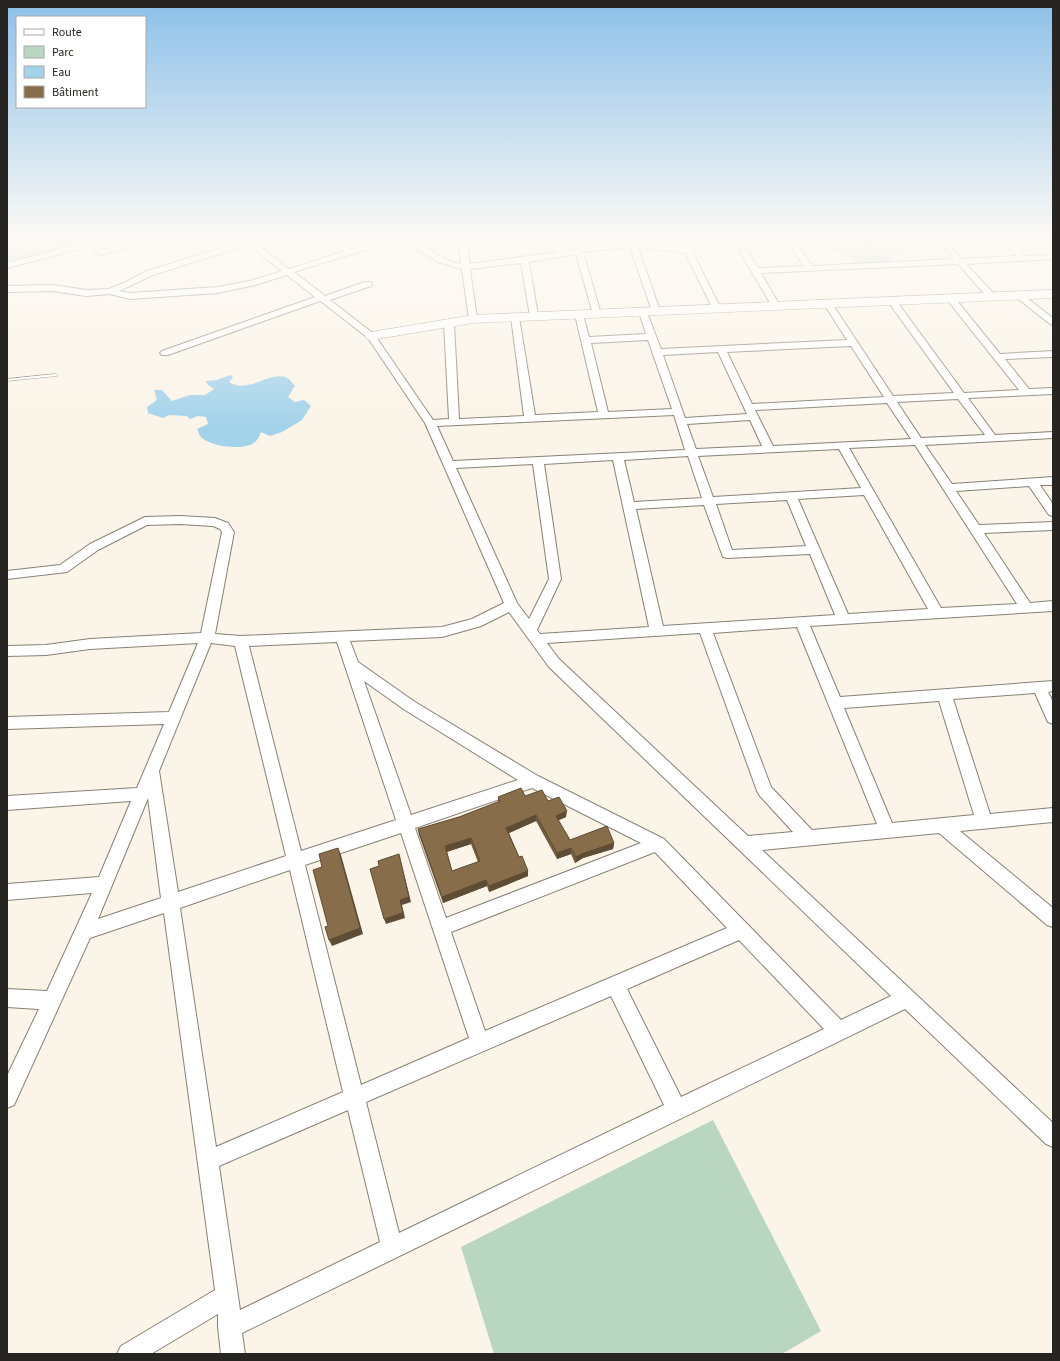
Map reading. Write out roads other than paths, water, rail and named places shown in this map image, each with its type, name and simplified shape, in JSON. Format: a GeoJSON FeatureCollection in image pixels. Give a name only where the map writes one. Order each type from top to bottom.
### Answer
{"type":"FeatureCollection","features":[{"type":"Feature","properties":{"kind":"street"},"geometry":{"type":"LineString","coordinates":[[165,353],[318,301]]}},
{"type":"Feature","properties":{"kind":"street"},"geometry":{"type":"LineString","coordinates":[[324,301],[370,336],[430,423],[511,605],[554,663],[1053,1137]]}},
{"type":"Feature","properties":{"kind":"street"},"geometry":{"type":"LineString","coordinates":[[470,301],[473,319]]}},
{"type":"Feature","properties":{"kind":"street"},"geometry":{"type":"LineString","coordinates":[[532,301],[534,316]]}},
{"type":"Feature","properties":{"kind":"street"},"geometry":{"type":"LineString","coordinates":[[593,301],[597,314]]}},
{"type":"Feature","properties":{"kind":"street"},"geometry":{"type":"LineString","coordinates":[[652,301],[656,311]]}},
{"type":"Feature","properties":{"kind":"street"},"geometry":{"type":"LineString","coordinates":[[713,301],[717,309]]}},
{"type":"Feature","properties":{"kind":"street"},"geometry":{"type":"LineString","coordinates":[[773,301],[776,306]]}},
{"type":"Feature","properties":{"kind":"street"},"geometry":{"type":"LineString","coordinates":[[892,301],[992,438]]}},
{"type":"Feature","properties":{"kind":"street"},"geometry":{"type":"LineString","coordinates":[[370,336],[473,319],[906,301]]}},
{"type":"Feature","properties":{"kind":"street"},"geometry":{"type":"LineString","coordinates":[[952,301],[1027,392]]}},
{"type":"Feature","properties":{"kind":"street"},"geometry":{"type":"LineString","coordinates":[[1026,301],[1053,322]]}},
{"type":"Feature","properties":{"kind":"street"},"geometry":{"type":"LineString","coordinates":[[828,304],[1026,607]]}},
{"type":"Feature","properties":{"kind":"street"},"geometry":{"type":"LineString","coordinates":[[643,312],[727,554],[813,550]]}},
{"type":"Feature","properties":{"kind":"street"},"geometry":{"type":"LineString","coordinates":[[579,315],[604,415]]}},
{"type":"Feature","properties":{"kind":"street"},"geometry":{"type":"LineString","coordinates":[[514,317],[530,419]]}},
{"type":"Feature","properties":{"kind":"street"},"geometry":{"type":"LineString","coordinates":[[449,323],[454,422]]}},
{"type":"Feature","properties":{"kind":"street"},"geometry":{"type":"LineString","coordinates":[[585,340],[652,337]]}},
{"type":"Feature","properties":{"kind":"street"},"geometry":{"type":"LineString","coordinates":[[657,352],[853,343]]}},
{"type":"Feature","properties":{"kind":"street"},"geometry":{"type":"LineString","coordinates":[[721,349],[769,449]]}},
{"type":"Feature","properties":{"kind":"street"},"geometry":{"type":"LineString","coordinates":[[998,357],[1053,354]]}},
{"type":"Feature","properties":{"kind":"street"},"geometry":{"type":"LineString","coordinates":[[430,423],[604,415],[679,416],[751,412],[890,400],[1053,391]]}},
{"type":"Feature","properties":{"kind":"street"},"geometry":{"type":"LineString","coordinates":[[449,465],[1053,435]]}},
{"type":"Feature","properties":{"kind":"street"},"geometry":{"type":"LineString","coordinates":[[842,445],[937,613]]}},
{"type":"Feature","properties":{"kind":"street"},"geometry":{"type":"LineString","coordinates":[[618,457],[657,631]]}},
{"type":"Feature","properties":{"kind":"street"},"geometry":{"type":"LineString","coordinates":[[533,635],[555,579],[538,461]]}},
{"type":"Feature","properties":{"kind":"street"},"geometry":{"type":"LineString","coordinates":[[948,488],[1053,481]]}},
{"type":"Feature","properties":{"kind":"street"},"geometry":{"type":"LineString","coordinates":[[1032,482],[1053,512]]}},
{"type":"Feature","properties":{"kind":"street"},"geometry":{"type":"LineString","coordinates":[[629,506],[868,491]]}},
{"type":"Feature","properties":{"kind":"street"},"geometry":{"type":"LineString","coordinates":[[791,496],[842,619]]}},
{"type":"Feature","properties":{"kind":"street"},"geometry":{"type":"LineString","coordinates":[[7,575],[62,569],[94,546],[145,521],[180,520],[215,522],[224,526],[228,532],[207,638],[84,932],[7,1098]]}},
{"type":"Feature","properties":{"kind":"street"},"geometry":{"type":"LineString","coordinates":[[975,529],[1053,526]]}},
{"type":"Feature","properties":{"kind":"street"},"geometry":{"type":"LineString","coordinates":[[7,651],[46,650],[90,644],[207,638],[241,641],[442,632],[476,623],[511,605]]}},
{"type":"Feature","properties":{"kind":"street"},"geometry":{"type":"LineString","coordinates":[[533,635],[657,631],[1053,606]]}},
{"type":"Feature","properties":{"kind":"street"},"geometry":{"type":"LineString","coordinates":[[802,622],[887,830]]}},
{"type":"Feature","properties":{"kind":"street"},"geometry":{"type":"LineString","coordinates":[[705,628],[765,791],[809,838]]}},
{"type":"Feature","properties":{"kind":"street"},"geometry":{"type":"LineString","coordinates":[[342,636],[480,1043]]}},
{"type":"Feature","properties":{"kind":"street"},"geometry":{"type":"LineString","coordinates":[[241,641],[392,1248]]}},
{"type":"Feature","properties":{"kind":"street"},"geometry":{"type":"LineString","coordinates":[[352,665],[410,706],[533,781],[658,844],[839,1031]]}},
{"type":"Feature","properties":{"kind":"street"},"geometry":{"type":"LineString","coordinates":[[835,703],[1046,687],[1053,718]]}},
{"type":"Feature","properties":{"kind":"street"},"geometry":{"type":"LineString","coordinates":[[944,695],[984,821]]}},
{"type":"Feature","properties":{"kind":"street"},"geometry":{"type":"LineString","coordinates":[[7,723],[174,718]]}},
{"type":"Feature","properties":{"kind":"street"},"geometry":{"type":"LineString","coordinates":[[152,771],[227,1296],[229,1327],[233,1354]]}},
{"type":"Feature","properties":{"kind":"street"},"geometry":{"type":"LineString","coordinates":[[84,932],[533,781]]}},
{"type":"Feature","properties":{"kind":"street"},"geometry":{"type":"LineString","coordinates":[[7,803],[142,794]]}},
{"type":"Feature","properties":{"kind":"street"},"geometry":{"type":"LineString","coordinates":[[745,844],[1053,815]]}},
{"type":"Feature","properties":{"kind":"street"},"geometry":{"type":"LineString","coordinates":[[941,825],[1053,919]]}},
{"type":"Feature","properties":{"kind":"street"},"geometry":{"type":"LineString","coordinates":[[441,928],[658,844]]}},
{"type":"Feature","properties":{"kind":"street"},"geometry":{"type":"LineString","coordinates":[[7,892],[104,884]]}},
{"type":"Feature","properties":{"kind":"street"},"geometry":{"type":"LineString","coordinates":[[207,1161],[742,930]]}},
{"type":"Feature","properties":{"kind":"street"},"geometry":{"type":"LineString","coordinates":[[615,985],[677,1110]]}},
{"type":"Feature","properties":{"kind":"street"},"geometry":{"type":"LineString","coordinates":[[7,998],[52,1001]]}},
{"type":"Feature","properties":{"kind":"street"},"geometry":{"type":"LineString","coordinates":[[229,1327],[907,998]]}},
{"type":"Feature","properties":{"kind":"street"},"geometry":{"type":"LineString","coordinates":[[129,1354],[227,1296]]}},
{"type":"Feature","properties":{"kind":"lane"},"geometry":{"type":"LineString","coordinates":[[7,380],[55,375]]}},
{"type":"Feature","properties":{"kind":"water"},"geometry":{"type":"Polygon","coordinates":[[[230,375],[233,377],[229,382],[236,385],[252,384],[276,377],[289,379],[295,386],[288,397],[295,402],[304,400],[311,406],[302,420],[282,432],[270,436],[261,432],[258,439],[252,444],[238,447],[220,446],[201,437],[197,429],[208,424],[206,417],[198,416],[190,419],[187,416],[169,415],[163,418],[148,413],[147,407],[157,400],[154,390],[162,390],[172,401],[190,395],[205,395],[214,389],[207,384],[206,381],[217,380],[230,375]]]}}]}
